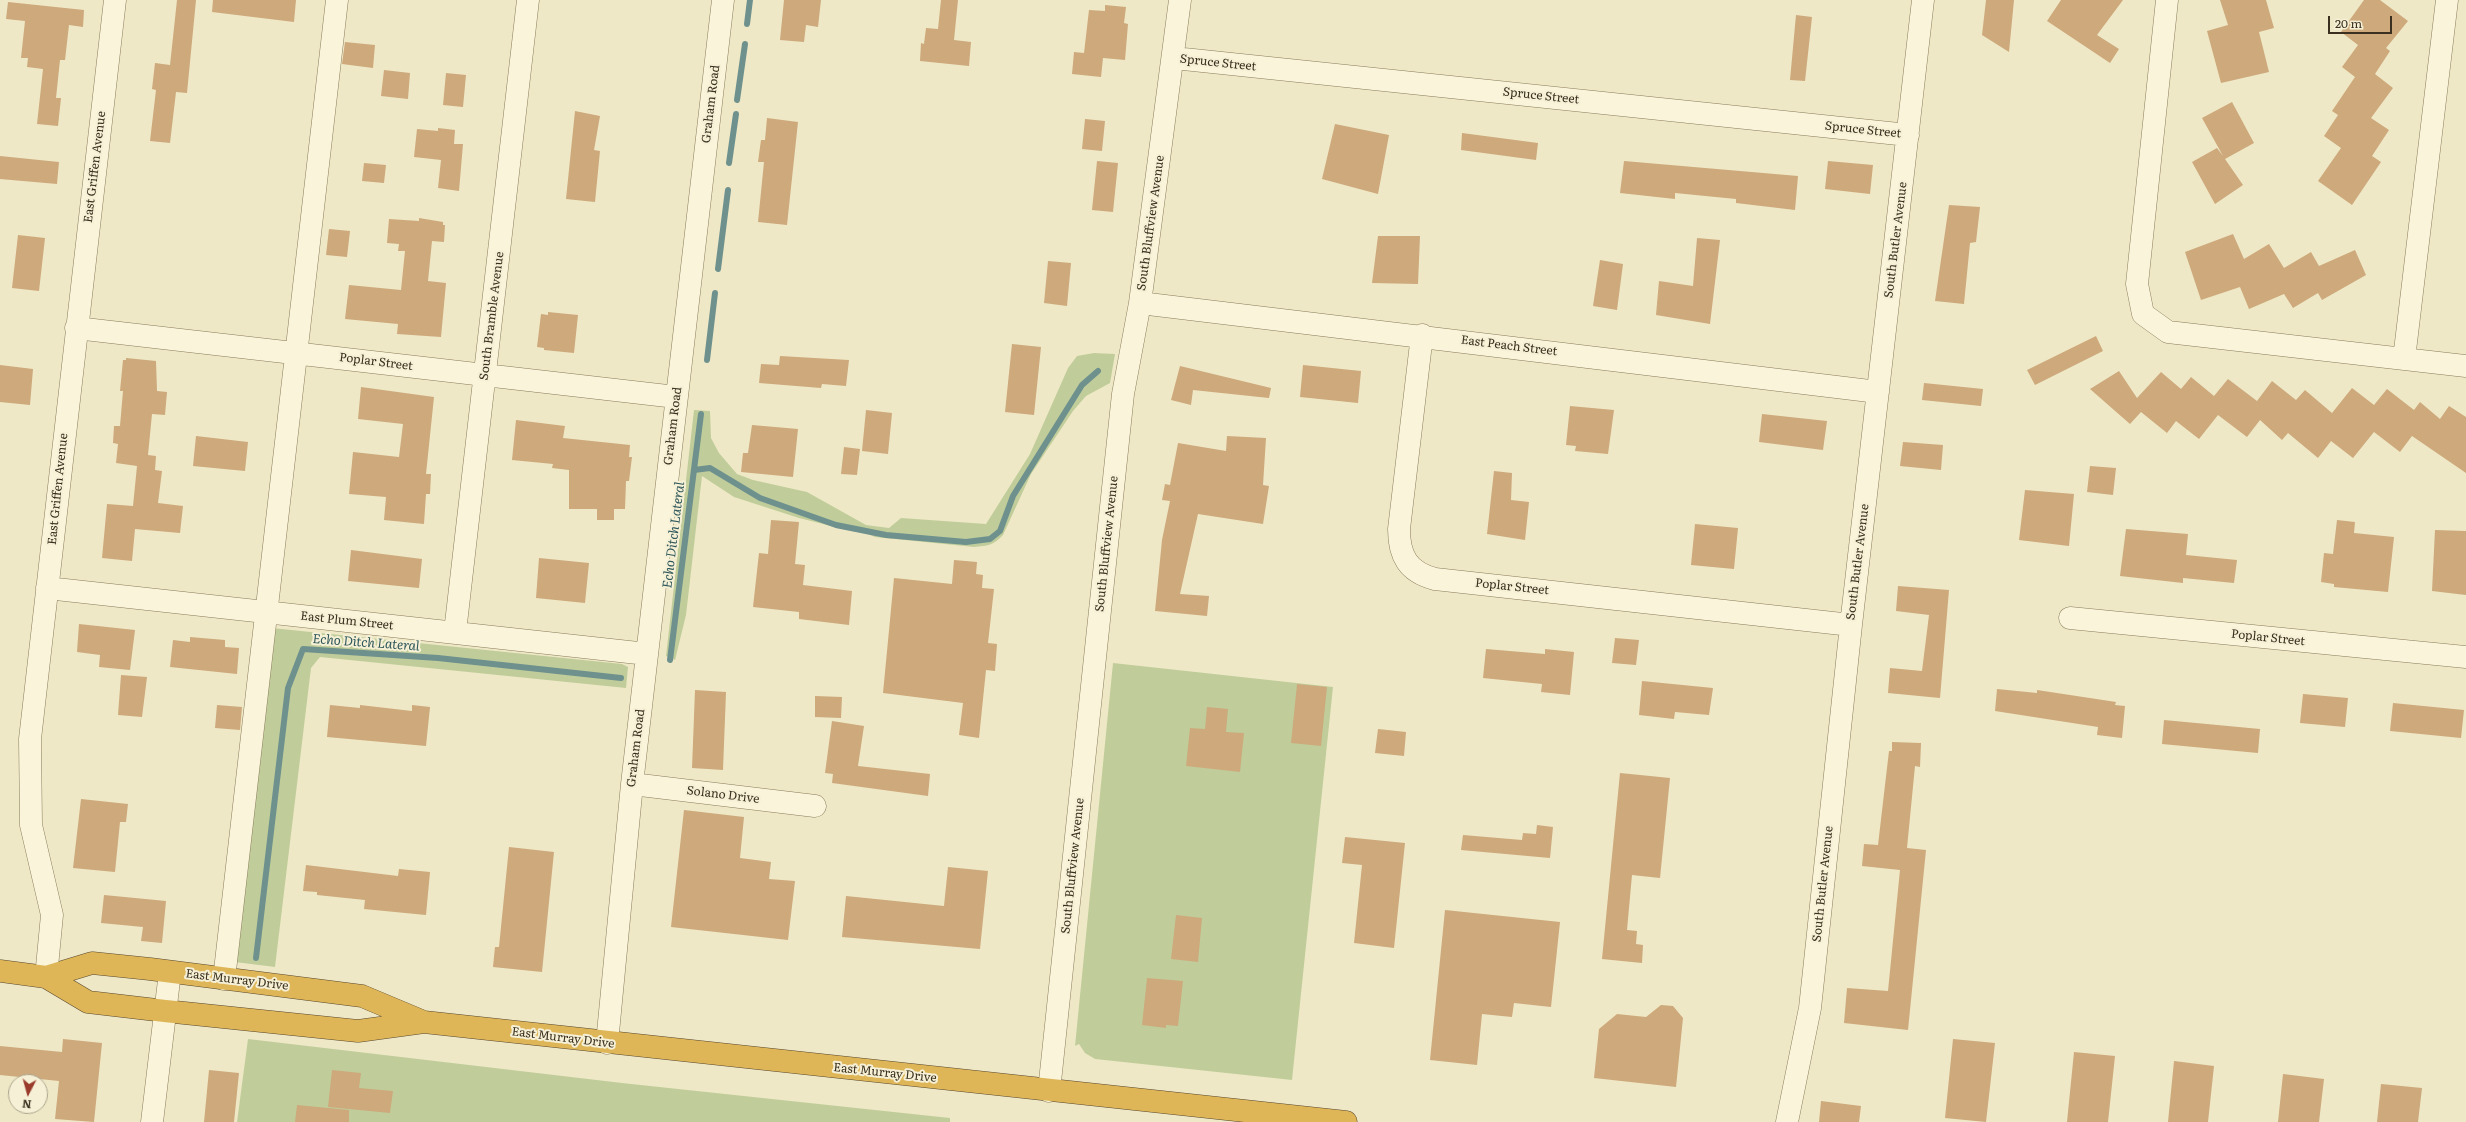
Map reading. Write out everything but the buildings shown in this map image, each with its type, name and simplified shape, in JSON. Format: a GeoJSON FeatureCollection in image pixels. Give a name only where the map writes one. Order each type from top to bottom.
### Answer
{"type":"FeatureCollection","features":[{"type":"Feature","properties":{"kind":"highway","name":"East Murray Drive"},"geometry":{"type":"LineString","coordinates":[[0,971],[46,976],[92,963],[170,972],[362,996],[424,1022]]}},
{"type":"Feature","properties":{"kind":"highway","name":"East Murray Drive"},"geometry":{"type":"LineString","coordinates":[[46,976],[88,1002],[165,1011],[358,1031],[424,1022],[1346,1122]]}},
{"type":"Feature","properties":{"kind":"street","name":"East Griffen Avenue"},"geometry":{"type":"LineString","coordinates":[[46,976],[52,915],[31,825],[29,777],[30,739],[76,328],[115,0]]}},
{"type":"Feature","properties":{"kind":"street"},"geometry":{"type":"LineString","coordinates":[[224,979],[337,0]]}},
{"type":"Feature","properties":{"kind":"street","name":"South Bramble Avenue"},"geometry":{"type":"LineString","coordinates":[[455,632],[528,0]]}},
{"type":"Feature","properties":{"kind":"street","name":"Graham Road"},"geometry":{"type":"LineString","coordinates":[[607,1043],[632,784],[723,0]]}},
{"type":"Feature","properties":{"kind":"street","name":"South Bluffview Avenue"},"geometry":{"type":"LineString","coordinates":[[1050,1090],[1123,394],[1140,303],[1174,58],[1180,0]]}},
{"type":"Feature","properties":{"kind":"street","name":"South Butler Avenue"},"geometry":{"type":"LineString","coordinates":[[1787,1122],[1810,1008],[1851,625],[1923,0]]}},
{"type":"Feature","properties":{"kind":"street"},"geometry":{"type":"LineString","coordinates":[[2168,0],[2137,284],[2143,314],[2168,332],[2466,366]]}},
{"type":"Feature","properties":{"kind":"street"},"geometry":{"type":"LineString","coordinates":[[2404,359],[2447,0]]}},
{"type":"Feature","properties":{"kind":"street","name":"Spruce Street"},"geometry":{"type":"LineString","coordinates":[[1174,58],[1908,135]]}},
{"type":"Feature","properties":{"kind":"street","name":"East Peach Street"},"geometry":{"type":"LineString","coordinates":[[1140,303],[1422,335],[1878,392]]}},
{"type":"Feature","properties":{"kind":"street","name":"Poplar Street"},"geometry":{"type":"LineString","coordinates":[[76,328],[676,397]]}},
{"type":"Feature","properties":{"kind":"street","name":"Poplar Street"},"geometry":{"type":"LineString","coordinates":[[1422,335],[1398,529],[1400,551],[1406,563],[1414,571],[1435,579],[1851,625]]}},
{"type":"Feature","properties":{"kind":"street","name":"East Plum Street"},"geometry":{"type":"LineString","coordinates":[[47,588],[647,654]]}},
{"type":"Feature","properties":{"kind":"street","name":"Poplar Street"},"geometry":{"type":"LineString","coordinates":[[2070,618],[2466,657]]}},
{"type":"Feature","properties":{"kind":"street","name":"Solano Drive"},"geometry":{"type":"LineString","coordinates":[[632,784],[815,806]]}},
{"type":"Feature","properties":{"kind":"street"},"geometry":{"type":"LineString","coordinates":[[152,1122],[170,972]]}},
{"type":"Feature","properties":{"kind":"green space"},"geometry":{"type":"Polygon","coordinates":[[[1094,353],[1115,354],[1110,383],[1086,396],[1073,411],[1031,474],[1003,535],[990,544],[974,547],[875,537],[861,531],[843,529],[799,518],[734,497],[702,476],[686,615],[675,660],[666,656],[694,410],[710,411],[711,438],[719,453],[737,474],[753,480],[807,492],[866,525],[889,528],[901,518],[986,524],[1030,454],[1068,368],[1077,356],[1094,353]]]}},
{"type":"Feature","properties":{"kind":"green space"},"geometry":{"type":"Polygon","coordinates":[[[272,628],[622,664],[628,667],[626,688],[320,657],[311,668],[275,967],[235,962],[272,628]]]}},
{"type":"Feature","properties":{"kind":"green space"},"geometry":{"type":"Polygon","coordinates":[[[1113,663],[1333,687],[1292,1080],[1095,1059],[1085,1053],[1079,1044],[1075,1046],[1113,663]]]}},
{"type":"Feature","properties":{"kind":"green space"},"geometry":{"type":"Polygon","coordinates":[[[248,1039],[622,1083],[950,1118],[950,1122],[237,1122],[248,1039]]]}},
{"type":"Feature","properties":{"kind":"waterway","name":"Echo Ditch Lateral"},"geometry":{"type":"LineString","coordinates":[[747,24],[750,0]]}},
{"type":"Feature","properties":{"kind":"waterway","name":"Echo Ditch Lateral"},"geometry":{"type":"LineString","coordinates":[[737,100],[745,44]]}},
{"type":"Feature","properties":{"kind":"waterway","name":"Echo Ditch Lateral"},"geometry":{"type":"LineString","coordinates":[[729,163],[736,114]]}},
{"type":"Feature","properties":{"kind":"waterway","name":"Echo Ditch Lateral"},"geometry":{"type":"LineString","coordinates":[[718,269],[728,190]]}},
{"type":"Feature","properties":{"kind":"waterway","name":"Echo Ditch Lateral"},"geometry":{"type":"LineString","coordinates":[[707,360],[715,293]]}},
{"type":"Feature","properties":{"kind":"waterway"},"geometry":{"type":"LineString","coordinates":[[694,470],[710,468],[760,498],[836,525],[886,535],[966,542],[990,539],[1000,531],[1013,496],[1082,385],[1098,371]]}},
{"type":"Feature","properties":{"kind":"waterway","name":"Echo Ditch Lateral"},"geometry":{"type":"LineString","coordinates":[[670,660],[701,414]]}},
{"type":"Feature","properties":{"kind":"waterway","name":"Echo Ditch Lateral"},"geometry":{"type":"LineString","coordinates":[[256,958],[288,688],[303,649],[438,658],[621,678]]}}]}
